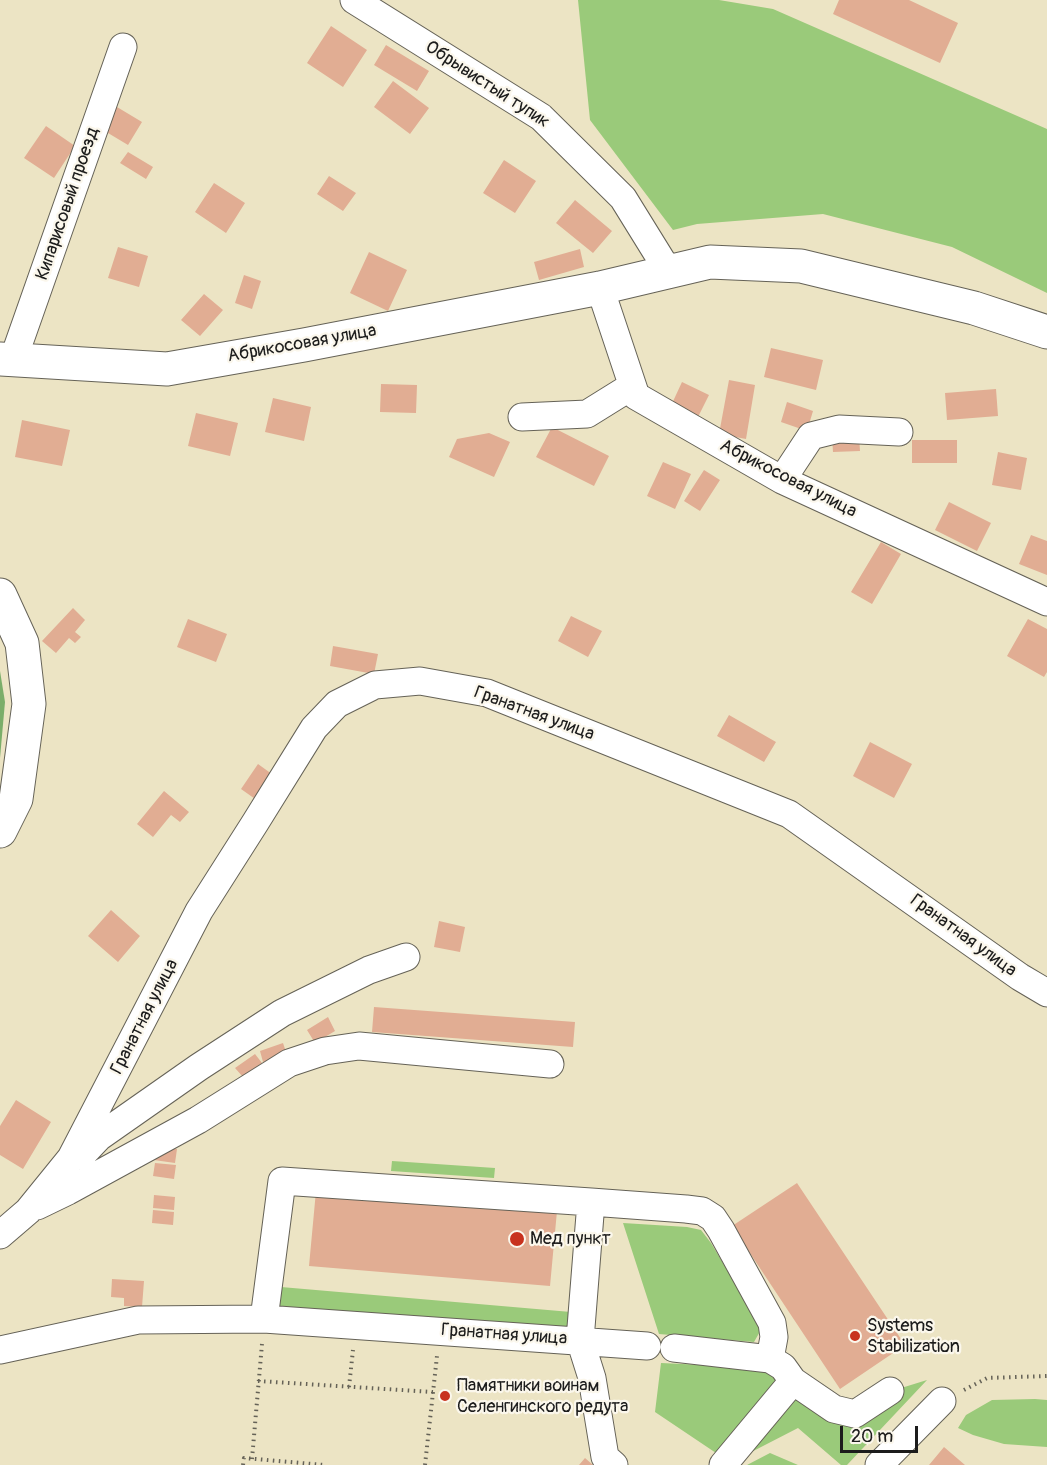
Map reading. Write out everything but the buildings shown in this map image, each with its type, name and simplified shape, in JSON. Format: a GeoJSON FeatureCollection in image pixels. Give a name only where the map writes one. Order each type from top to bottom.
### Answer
{"type":"FeatureCollection","features":[{"type":"Feature","properties":{"kind":"main road","name":"Абрикосовая улица"},"geometry":{"type":"LineString","coordinates":[[6,359],[167,369],[600,288],[710,262],[801,266],[974,308],[1047,332]]}},
{"type":"Feature","properties":{"kind":"main road"},"geometry":{"type":"LineString","coordinates":[[0,595],[22,643],[29,704],[16,799],[0,831]]}},
{"type":"Feature","properties":{"kind":"street","name":"Обрывистый тупик"},"geometry":{"type":"LineString","coordinates":[[354,0],[541,117],[623,198],[662,261],[671,271]]}},
{"type":"Feature","properties":{"kind":"street","name":"Кипарисовый проезд"},"geometry":{"type":"LineString","coordinates":[[6,359],[123,47]]}},
{"type":"Feature","properties":{"kind":"street","name":"Абрикосовая улица"},"geometry":{"type":"LineString","coordinates":[[600,288],[636,396],[782,480],[1047,603]]}},
{"type":"Feature","properties":{"kind":"street"},"geometry":{"type":"LineString","coordinates":[[522,417],[587,414],[632,386]]}},
{"type":"Feature","properties":{"kind":"street"},"geometry":{"type":"LineString","coordinates":[[782,480],[811,436],[839,429],[899,432]]}},
{"type":"Feature","properties":{"kind":"street","name":"Гранатная улица"},"geometry":{"type":"LineString","coordinates":[[0,1234],[28,1211],[72,1158],[199,911],[314,728],[337,704],[375,685],[420,681],[488,693],[789,814],[1020,977],[1047,993]]}},
{"type":"Feature","properties":{"kind":"street"},"geometry":{"type":"LineString","coordinates":[[28,1211],[99,1137],[199,1066],[282,1013],[369,970],[406,957]]}},
{"type":"Feature","properties":{"kind":"street"},"geometry":{"type":"LineString","coordinates":[[28,1211],[198,1120],[290,1063],[325,1051],[359,1046],[550,1064]]}},
{"type":"Feature","properties":{"kind":"street"},"geometry":{"type":"LineString","coordinates":[[264,1319],[282,1181],[686,1209],[702,1211],[713,1218],[722,1230],[772,1323],[774,1337],[770,1359]]}},
{"type":"Feature","properties":{"kind":"street"},"geometry":{"type":"LineString","coordinates":[[591,1202],[580,1340],[592,1378],[604,1457],[614,1465]]}},
{"type":"Feature","properties":{"kind":"street","name":"Гранатная улица"},"geometry":{"type":"LineString","coordinates":[[0,1350],[138,1320],[264,1319],[647,1346]]}},
{"type":"Feature","properties":{"kind":"street"},"geometry":{"type":"LineString","coordinates":[[674,1348],[770,1359],[783,1367],[793,1381],[834,1409],[855,1414],[890,1391]]}},
{"type":"Feature","properties":{"kind":"street"},"geometry":{"type":"LineString","coordinates":[[723,1465],[793,1381]]}},
{"type":"Feature","properties":{"kind":"street"},"geometry":{"type":"LineString","coordinates":[[879,1465],[942,1401]]}},
{"type":"Feature","properties":{"kind":"path"},"geometry":{"type":"LineString","coordinates":[[252,1459],[264,1319]]}},
{"type":"Feature","properties":{"kind":"path"},"geometry":{"type":"LineString","coordinates":[[349,1387],[355,1325]]}},
{"type":"Feature","properties":{"kind":"path"},"geometry":{"type":"LineString","coordinates":[[942,1401],[987,1378],[1047,1376]]}},
{"type":"Feature","properties":{"kind":"path"},"geometry":{"type":"LineString","coordinates":[[258,1381],[433,1392]]}},
{"type":"Feature","properties":{"kind":"path"},"geometry":{"type":"LineString","coordinates":[[425,1465],[434,1383]]}},
{"type":"Feature","properties":{"kind":"path"},"geometry":{"type":"LineString","coordinates":[[243,1465],[244,1458],[324,1465]]}},
{"type":"Feature","properties":{"kind":"green space"},"geometry":{"type":"Polygon","coordinates":[[[578,0],[719,0],[773,9],[1047,129],[1047,293],[952,247],[823,214],[697,224],[673,230],[590,120],[578,0]]]}},
{"type":"Feature","properties":{"kind":"green space"},"geometry":{"type":"Polygon","coordinates":[[[0,671],[5,702],[0,758],[0,671]]]}},
{"type":"Feature","properties":{"kind":"green space"},"geometry":{"type":"Polygon","coordinates":[[[392,1161],[495,1168],[494,1178],[391,1171],[392,1161]]]}},
{"type":"Feature","properties":{"kind":"green space"},"geometry":{"type":"Polygon","coordinates":[[[623,1223],[701,1230],[762,1328],[754,1342],[659,1334],[623,1223]]]}},
{"type":"Feature","properties":{"kind":"green space"},"geometry":{"type":"Polygon","coordinates":[[[281,1287],[571,1312],[569,1327],[273,1309],[281,1287]]]}},
{"type":"Feature","properties":{"kind":"green space"},"geometry":{"type":"Polygon","coordinates":[[[661,1363],[766,1368],[773,1372],[777,1381],[719,1455],[655,1412],[661,1363]]]}},
{"type":"Feature","properties":{"kind":"green space"},"geometry":{"type":"Polygon","coordinates":[[[927,1380],[847,1465],[841,1465],[798,1428],[730,1463],[793,1394],[840,1417],[898,1389],[927,1380]]]}},
{"type":"Feature","properties":{"kind":"green space"},"geometry":{"type":"Polygon","coordinates":[[[992,1400],[1047,1400],[1047,1447],[1004,1444],[958,1428],[966,1415],[992,1400]]]}},
{"type":"Feature","properties":{"kind":"green space"},"geometry":{"type":"Polygon","coordinates":[[[770,1453],[798,1465],[747,1465],[770,1453]]]}},
{"type":"Feature","properties":{"kind":"place","name":"Мед пункт"},"geometry":{"type":"Point","coordinates":[517,1239]}},
{"type":"Feature","properties":{"kind":"place","name":"Systems Stabilization"},"geometry":{"type":"Point","coordinates":[855,1336]}},
{"type":"Feature","properties":{"kind":"place","name":"Памятники воинам Селенгинского редута"},"geometry":{"type":"Point","coordinates":[445,1396]}}]}
